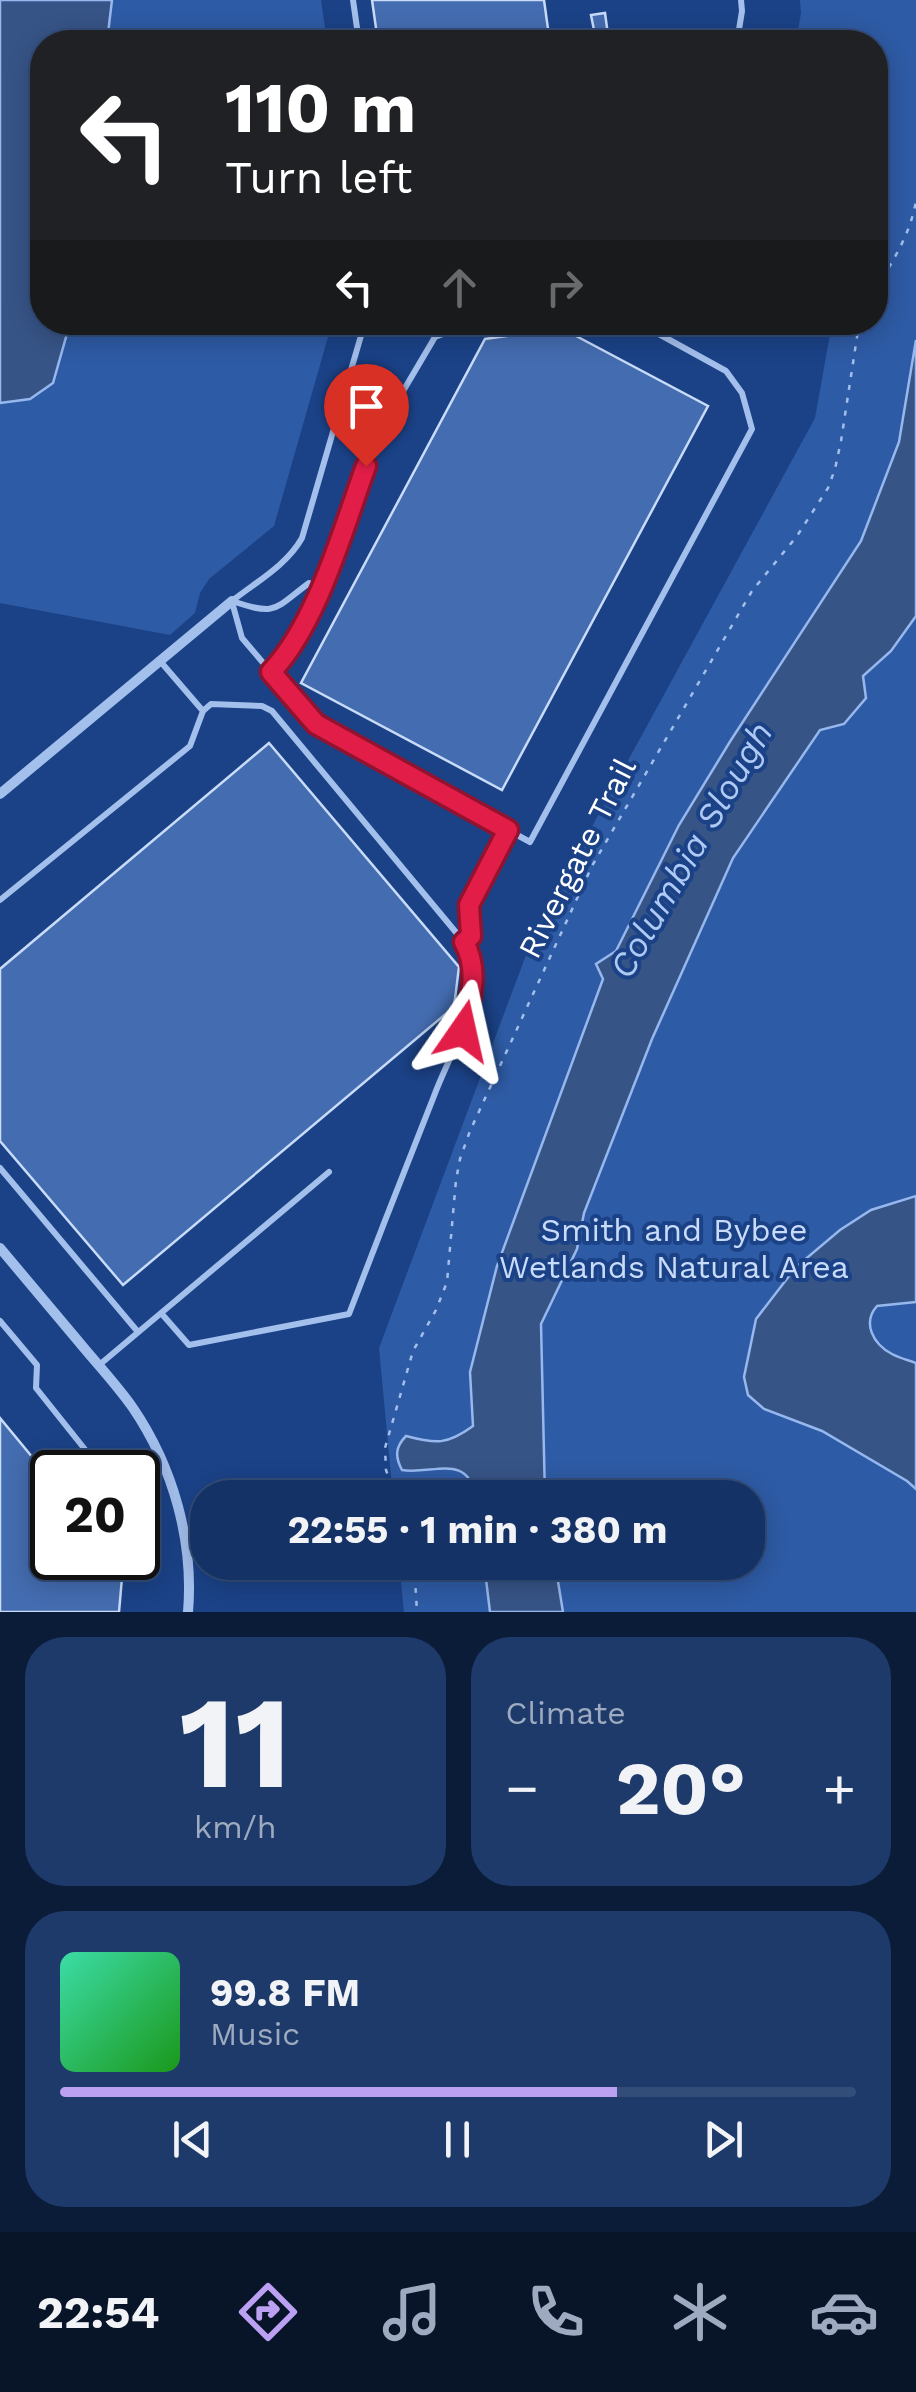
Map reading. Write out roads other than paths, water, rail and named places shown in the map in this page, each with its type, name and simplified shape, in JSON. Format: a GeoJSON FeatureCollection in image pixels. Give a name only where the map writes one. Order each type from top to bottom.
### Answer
{"type":"FeatureCollection","features":[{"type":"Feature","properties":{"kind":"street"},"geometry":{"type":"LineString","coordinates":[[0,794],[232,601]]}},
{"type":"Feature","properties":{"kind":"street"},"geometry":{"type":"LineString","coordinates":[[0,1248],[131,1405],[157,1450]]}},
{"type":"Feature","properties":{"kind":"street"},"geometry":{"type":"LineString","coordinates":[[160,1457],[186,1539],[188,1612]]}},
{"type":"Feature","properties":{"kind":"lane"},"geometry":{"type":"LineString","coordinates":[[353,0],[357,30]]}},
{"type":"Feature","properties":{"kind":"lane"},"geometry":{"type":"LineString","coordinates":[[738,30],[741,0]]}},
{"type":"Feature","properties":{"kind":"lane"},"geometry":{"type":"LineString","coordinates":[[232,601],[281,563],[302,538],[361,335]]}},
{"type":"Feature","properties":{"kind":"lane"},"geometry":{"type":"LineString","coordinates":[[271,672],[286,656],[321,589],[376,437],[435,337],[440,335]]}},
{"type":"Feature","properties":{"kind":"lane"},"geometry":{"type":"LineString","coordinates":[[232,601],[242,638],[316,724],[530,842],[752,429],[742,394],[726,371],[661,335]]}},
{"type":"Feature","properties":{"kind":"lane"},"geometry":{"type":"LineString","coordinates":[[232,601],[262,611],[275,608],[309,583],[321,589]]}},
{"type":"Feature","properties":{"kind":"lane"},"geometry":{"type":"LineString","coordinates":[[160,660],[202,710]]}},
{"type":"Feature","properties":{"kind":"lane"},"geometry":{"type":"LineString","coordinates":[[0,900],[190,746],[202,710],[210,704],[262,706],[272,711],[471,955],[471,998],[463,1031],[440,1078],[349,1314],[188,1346],[161,1312]]}},
{"type":"Feature","properties":{"kind":"lane"},"geometry":{"type":"LineString","coordinates":[[464,942],[471,936],[469,905],[508,830]]}},
{"type":"Feature","properties":{"kind":"lane"},"geometry":{"type":"LineString","coordinates":[[0,1168],[138,1332]]}},
{"type":"Feature","properties":{"kind":"lane"},"geometry":{"type":"LineString","coordinates":[[98,1366],[329,1172]]}},
{"type":"Feature","properties":{"kind":"lane"},"geometry":{"type":"LineString","coordinates":[[0,1321],[38,1365],[36,1388],[85,1450]]}},
{"type":"Feature","properties":{"kind":"water"},"geometry":{"type":"Polygon","coordinates":[[[0,0],[112,0],[108,30],[30,30],[30,335],[67,335],[53,383],[30,399],[0,403],[0,0]]]}},
{"type":"Feature","properties":{"kind":"water","name":"Columbia Slough"},"geometry":{"type":"Polygon","coordinates":[[[916,340],[916,616],[891,651],[863,676],[866,698],[844,724],[820,730],[733,858],[652,1039],[584,1213],[577,1249],[541,1324],[545,1480],[469,1480],[465,1474],[448,1468],[402,1470],[397,1452],[406,1436],[441,1441],[473,1426],[470,1372],[497,1266],[603,979],[596,964],[616,951],[679,825],[861,541],[899,442],[916,340]]]}},
{"type":"Feature","properties":{"kind":"water"},"geometry":{"type":"Polygon","coordinates":[[[916,1196],[916,1302],[877,1306],[870,1326],[885,1350],[916,1363],[916,1489],[822,1431],[764,1409],[748,1395],[744,1377],[756,1319],[796,1267],[871,1210],[916,1196]]]}},
{"type":"Feature","properties":{"kind":"water"},"geometry":{"type":"Polygon","coordinates":[[[486,1580],[558,1580],[563,1612],[490,1612],[486,1580]]]}},
{"type":"Feature","properties":{"kind":"park label","name":"Smith and Bybee Wetlands Natural Area"},"geometry":{"type":"Point","coordinates":[674,1248]}}]}
